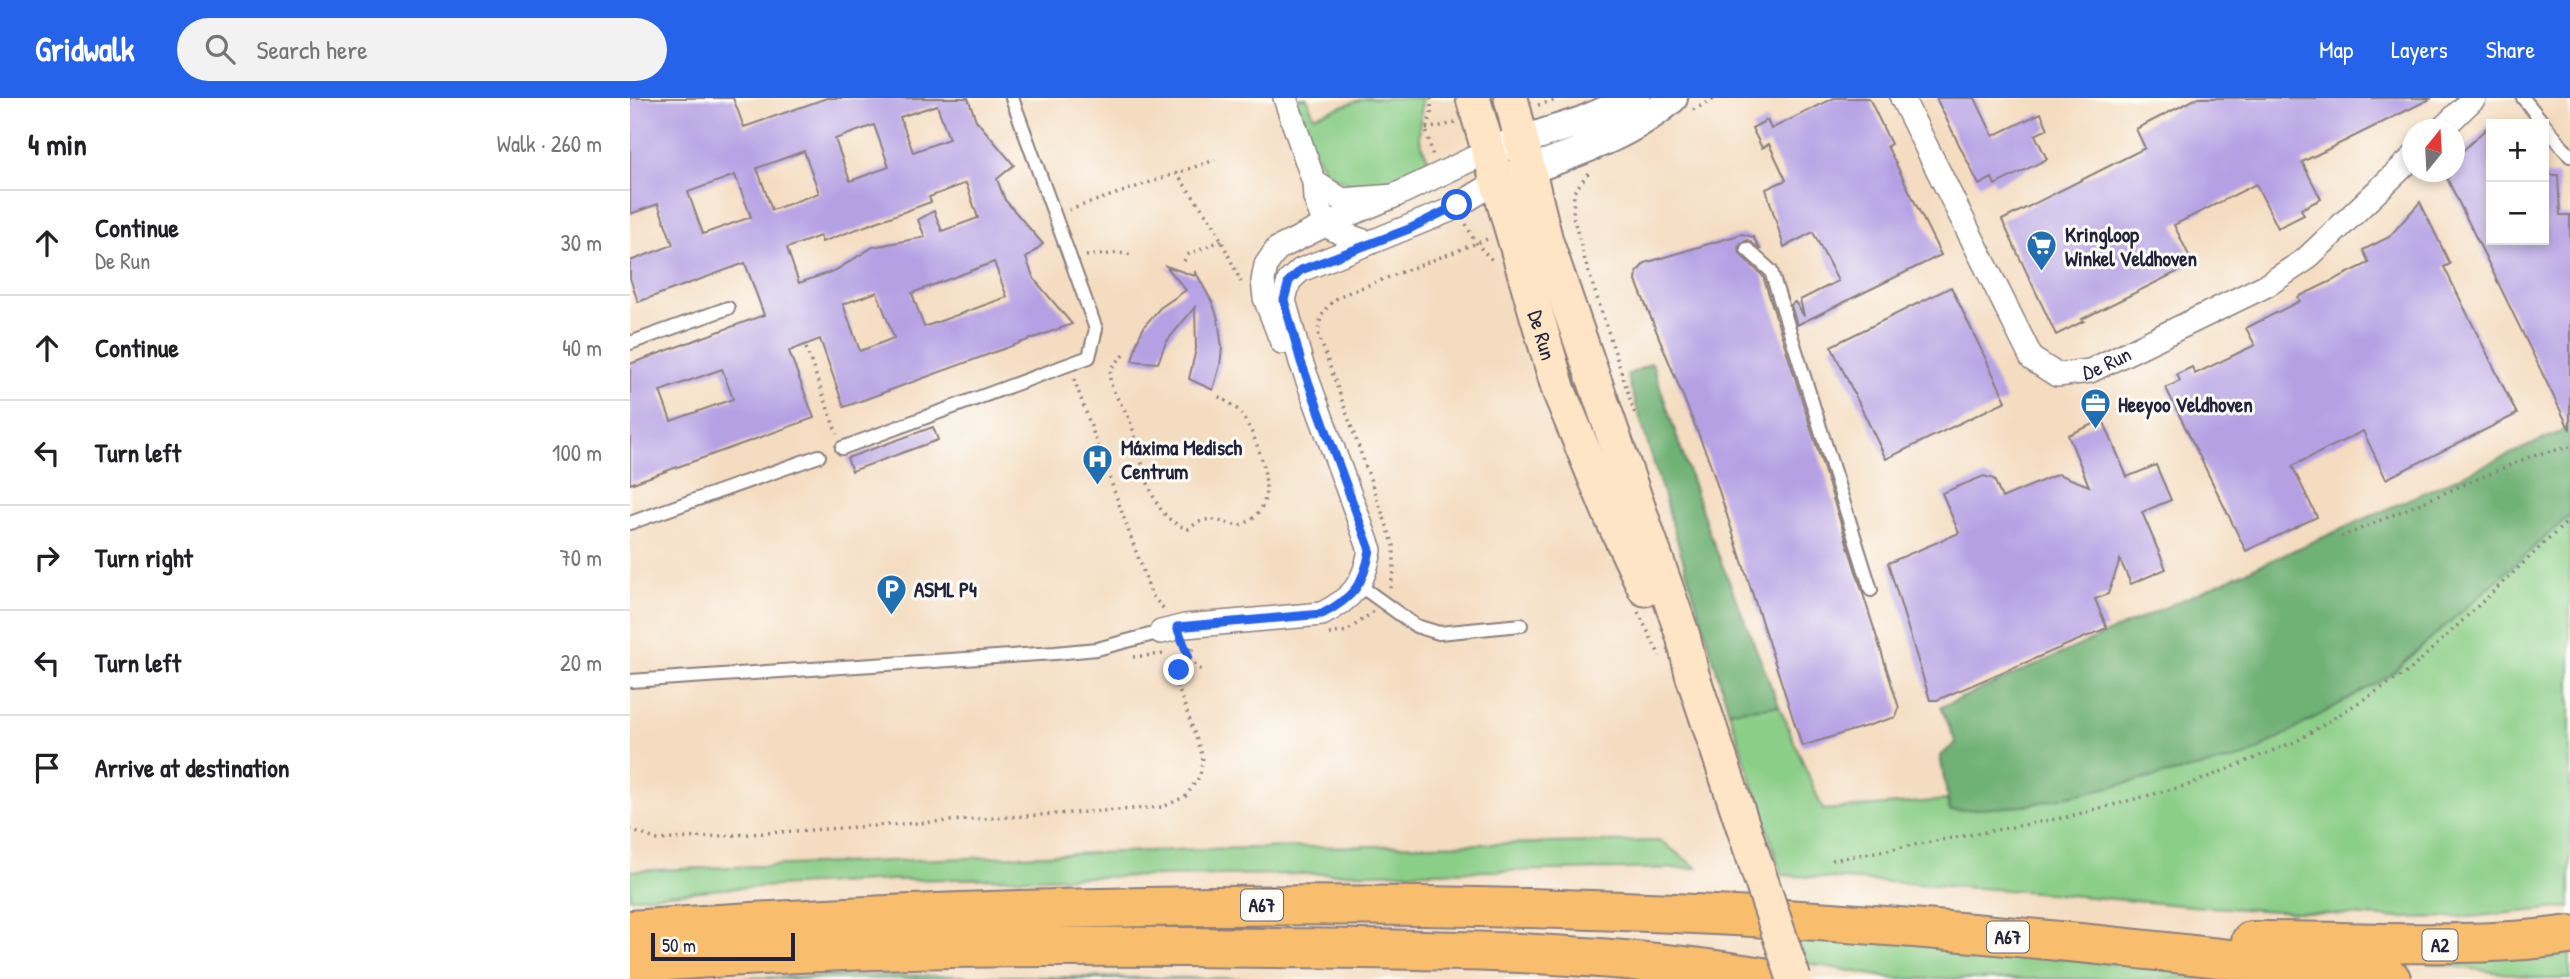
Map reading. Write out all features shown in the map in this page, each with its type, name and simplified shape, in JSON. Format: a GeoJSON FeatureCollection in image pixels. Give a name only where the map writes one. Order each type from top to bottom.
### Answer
{"type":"FeatureCollection","features":[{"type":"Feature","properties":{"kind":"highway","name":"A67"},"geometry":{"type":"LineString","coordinates":[[630,930],[774,920],[1100,908],[1354,905],[1565,909],[1814,921],[2155,949],[2390,979]]}},
{"type":"Feature","properties":{"kind":"highway","name":"A2"},"geometry":{"type":"LineString","coordinates":[[2155,949],[2243,941],[2470,944],[2570,935]]}},
{"type":"Feature","properties":{"kind":"highway","name":"A67"},"geometry":{"type":"LineString","coordinates":[[630,964],[710,957],[1069,945],[1396,949],[1558,954],[1700,966],[1774,979]]}},
{"type":"Feature","properties":{"kind":"main road","name":"De Run"},"geometry":{"type":"LineString","coordinates":[[1473,98],[1509,161],[1546,242],[1683,636],[1692,674],[1794,979]]}},
{"type":"Feature","properties":{"kind":"main road","name":"De Run"},"geometry":{"type":"LineString","coordinates":[[1509,161],[1511,98]]}},
{"type":"Feature","properties":{"kind":"street"},"geometry":{"type":"LineString","coordinates":[[1285,98],[1314,181],[1315,198],[1325,225],[1369,243]]}},
{"type":"Feature","properties":{"kind":"street"},"geometry":{"type":"LineString","coordinates":[[1169,630],[1322,614],[1359,585],[1366,574],[1370,550],[1301,362],[1284,300],[1289,281],[1301,270],[1443,213],[1509,161],[1583,121],[1636,98]]}},
{"type":"Feature","properties":{"kind":"street"},"geometry":{"type":"LineString","coordinates":[[1324,426],[1290,366],[1265,298],[1263,281],[1266,265],[1277,249],[1394,196],[1509,161],[1597,145],[1673,98]]}},
{"type":"Feature","properties":{"kind":"street","name":"De Run"},"geometry":{"type":"LineString","coordinates":[[1902,98],[2032,359],[2057,375],[2090,371],[2267,285],[2305,260],[2402,167]]}},
{"type":"Feature","properties":{"kind":"street"},"geometry":{"type":"LineString","coordinates":[[2452,119],[2474,98]]}},
{"type":"Feature","properties":{"kind":"street"},"geometry":{"type":"LineString","coordinates":[[1314,181],[1342,200],[1394,196]]}},
{"type":"Feature","properties":{"kind":"lane"},"geometry":{"type":"LineString","coordinates":[[842,448],[1089,357],[1096,329],[1012,98]]}},
{"type":"Feature","properties":{"kind":"lane"},"geometry":{"type":"LineString","coordinates":[[2523,98],[2570,156]]}},
{"type":"Feature","properties":{"kind":"lane"},"geometry":{"type":"LineString","coordinates":[[1747,249],[1771,271],[1871,590]]}},
{"type":"Feature","properties":{"kind":"lane"},"geometry":{"type":"LineString","coordinates":[[630,343],[728,308]]}},
{"type":"Feature","properties":{"kind":"lane"},"geometry":{"type":"LineString","coordinates":[[630,523],[820,456]]}},
{"type":"Feature","properties":{"kind":"lane"},"geometry":{"type":"LineString","coordinates":[[1359,585],[1416,626],[1439,633],[1521,625]]}},
{"type":"Feature","properties":{"kind":"lane"},"geometry":{"type":"LineString","coordinates":[[630,681],[1055,653],[1097,649],[1141,640],[1169,630]]}},
{"type":"Feature","properties":{"kind":"path"},"geometry":{"type":"LineString","coordinates":[[1426,129],[1431,114],[1431,98]]}},
{"type":"Feature","properties":{"kind":"path"},"geometry":{"type":"LineString","coordinates":[[1067,210],[1215,160]]}},
{"type":"Feature","properties":{"kind":"path"},"geometry":{"type":"LineString","coordinates":[[1573,216],[1574,192],[1588,173]]}},
{"type":"Feature","properties":{"kind":"path"},"geometry":{"type":"LineString","coordinates":[[1065,241],[1076,237],[1084,257],[1106,254],[1133,255]]}},
{"type":"Feature","properties":{"kind":"path"},"geometry":{"type":"LineString","coordinates":[[1184,261],[1189,254],[1223,240]]}},
{"type":"Feature","properties":{"kind":"path"},"geometry":{"type":"LineString","coordinates":[[1319,635],[1346,631],[1370,616],[1391,587],[1394,572],[1394,546],[1318,333],[1325,307],[1340,296],[1475,242]]}},
{"type":"Feature","properties":{"kind":"path"},"geometry":{"type":"LineString","coordinates":[[1124,355],[1112,367],[1110,376],[1113,387],[1129,418],[1145,478],[1159,505],[1178,527],[1189,529],[1198,521],[1209,518],[1236,526],[1249,522],[1262,509],[1267,490],[1264,467],[1250,432],[1241,413],[1216,395]]}},
{"type":"Feature","properties":{"kind":"path"},"geometry":{"type":"LineString","coordinates":[[1068,364],[1152,596],[1172,617],[1169,630],[1203,672]]}},
{"type":"Feature","properties":{"kind":"path"},"geometry":{"type":"LineString","coordinates":[[2341,537],[2534,455],[2570,447]]}},
{"type":"Feature","properties":{"kind":"path"},"geometry":{"type":"LineString","coordinates":[[1832,860],[2067,817],[2188,785],[2297,741],[2409,671],[2570,519]]}},
{"type":"Feature","properties":{"kind":"path"},"geometry":{"type":"LineString","coordinates":[[630,830],[657,840],[1163,807],[1186,796],[1200,776],[1203,757],[1176,682],[1179,670],[1195,645]]}},
{"type":"Feature","properties":{"kind":"green space"},"geometry":{"type":"Polygon","coordinates":[[[1295,98],[1307,98],[1314,116],[1365,98],[1422,98],[1419,137],[1430,165],[1397,181],[1360,190],[1327,173],[1311,146],[1295,98]]]}},
{"type":"Feature","properties":{"kind":"green space"},"geometry":{"type":"Polygon","coordinates":[[[1652,363],[1709,532],[1779,706],[1729,711],[1627,375],[1652,363]]]}},
{"type":"Feature","properties":{"kind":"green space"},"geometry":{"type":"Polygon","coordinates":[[[2570,425],[2570,515],[2389,676],[2245,757],[2024,806],[1950,811],[1940,756],[1956,743],[1941,707],[2560,432],[2570,425]]]}},
{"type":"Feature","properties":{"kind":"green space"},"geometry":{"type":"Polygon","coordinates":[[[2570,515],[2570,907],[2469,917],[2400,918],[2191,906],[2023,891],[1782,875],[1729,711],[1779,706],[1823,810],[1947,800],[1950,811],[2389,676],[2570,515]]]}},
{"type":"Feature","properties":{"kind":"green space"},"geometry":{"type":"Polygon","coordinates":[[[1661,841],[1697,868],[890,880],[721,889],[630,898],[630,871],[1200,849],[1661,841]]]}},
{"type":"Feature","properties":{"kind":"green space"},"geometry":{"type":"Polygon","coordinates":[[[1797,936],[1902,941],[2258,979],[1895,979],[1807,963],[1797,936]]]}},
{"type":"Feature","properties":{"kind":"green space"},"geometry":{"type":"Polygon","coordinates":[[[2570,951],[2570,979],[2545,979],[2429,963],[2430,959],[2570,951]]]}},
{"type":"Feature","properties":{"kind":"green space"},"geometry":{"type":"Polygon","coordinates":[[[841,975],[1260,979],[729,979],[841,975]]]}},
{"type":"Feature","properties":{"kind":"building"},"geometry":{"type":"Polygon","coordinates":[[[630,98],[733,98],[744,127],[827,98],[968,98],[976,120],[1014,165],[997,179],[1005,200],[1043,244],[1026,258],[1034,279],[1072,324],[844,407],[820,339],[789,351],[814,418],[630,484],[630,364],[764,315],[745,263],[638,302],[630,278],[630,261],[673,245],[658,204],[630,214],[630,98]],[[937,105],[900,117],[913,152],[949,139],[937,105]],[[874,125],[835,139],[850,181],[889,167],[874,125]],[[804,151],[757,168],[772,210],[819,193],[804,151]],[[735,175],[688,192],[703,234],[751,217],[735,175]],[[966,183],[929,197],[931,202],[822,242],[820,236],[787,248],[799,283],[836,270],[873,247],[925,237],[918,220],[934,211],[942,231],[978,218],[966,183]],[[994,262],[912,293],[924,327],[1007,297],[994,262]],[[877,292],[843,304],[860,351],[894,338],[877,292]],[[722,369],[660,391],[671,421],[733,399],[722,369]]]}},
{"type":"Feature","properties":{"kind":"building"},"geometry":{"type":"Polygon","coordinates":[[[1834,98],[1869,98],[1891,144],[1887,146],[1941,255],[1797,325],[1791,305],[1795,302],[1804,316],[1800,300],[1838,281],[1813,232],[1784,247],[1766,189],[1786,180],[1769,144],[1762,148],[1752,128],[1767,120],[1771,129],[1834,98]]]}},
{"type":"Feature","properties":{"kind":"building"},"geometry":{"type":"Polygon","coordinates":[[[1936,98],[1975,98],[1993,136],[2041,113],[2048,129],[2035,135],[2047,159],[1995,185],[1992,178],[1979,185],[1936,98]]]}},
{"type":"Feature","properties":{"kind":"building"},"geometry":{"type":"Polygon","coordinates":[[[2197,98],[2432,98],[2302,162],[2321,199],[2301,209],[2304,215],[2278,228],[2256,184],[2174,225],[2193,264],[2082,319],[2084,321],[2056,335],[2002,220],[2145,148],[2136,129],[2197,98]]]}},
{"type":"Feature","properties":{"kind":"building"},"geometry":{"type":"Polygon","coordinates":[[[2486,129],[2486,245],[2549,245],[2549,175],[2558,175],[2560,215],[2570,215],[2570,430],[2449,182],[2465,182],[2465,149],[2486,129]]]}},
{"type":"Feature","properties":{"kind":"building"},"geometry":{"type":"Polygon","coordinates":[[[2420,202],[2450,264],[2444,267],[2517,414],[2386,479],[2363,431],[2292,466],[2317,517],[2246,551],[2166,388],[2180,381],[2177,374],[2192,367],[2195,374],[2255,345],[2246,328],[2300,301],[2298,297],[2369,263],[2363,250],[2389,237],[2420,202]]]}},
{"type":"Feature","properties":{"kind":"building"},"geometry":{"type":"Polygon","coordinates":[[[1742,234],[1753,237],[1761,250],[1748,240],[1738,248],[1741,255],[1763,276],[1899,708],[1896,717],[1802,746],[1709,460],[1636,281],[1637,272],[1645,263],[1742,234]]]}},
{"type":"Feature","properties":{"kind":"building"},"geometry":{"type":"Polygon","coordinates":[[[1166,266],[1195,276],[1195,271],[1213,304],[1222,348],[1213,390],[1189,379],[1196,349],[1195,307],[1166,342],[1158,363],[1132,361],[1145,325],[1160,308],[1186,290],[1166,266]]]}},
{"type":"Feature","properties":{"kind":"building"},"geometry":{"type":"Polygon","coordinates":[[[1951,287],[2006,401],[1886,459],[1831,346],[1951,287]]]}},
{"type":"Feature","properties":{"kind":"building"},"geometry":{"type":"Polygon","coordinates":[[[2103,420],[2127,477],[2156,465],[2171,500],[2142,512],[2166,569],[2131,584],[2120,560],[2108,594],[2095,599],[2107,628],[1937,700],[1930,700],[1888,563],[1959,533],[1942,493],[1984,476],[1994,479],[2002,498],[2058,474],[2089,486],[2068,435],[2103,420]]]}},
{"type":"Feature","properties":{"kind":"building"},"geometry":{"type":"Polygon","coordinates":[[[933,427],[938,440],[852,471],[847,458],[933,427]]]}},
{"type":"Feature","properties":{"kind":"place","name":"Kringloop Winkel Veldhoven"},"geometry":{"type":"Point","coordinates":[2042,273]}},
{"type":"Feature","properties":{"kind":"place","name":"Heeyoo Veldhoven"},"geometry":{"type":"Point","coordinates":[2095,431]}},
{"type":"Feature","properties":{"kind":"place","name":"Máxima Medisch Centrum"},"geometry":{"type":"Point","coordinates":[1098,486]}},
{"type":"Feature","properties":{"kind":"place","name":"ASML P4"},"geometry":{"type":"Point","coordinates":[891,616]}},
{"type":"Feature","properties":{"kind":"route"},"geometry":{"type":"LineString","coordinates":[[1179,670],[1188,655],[1177,627],[1322,614],[1359,585],[1366,574],[1370,550],[1301,362],[1284,300],[1289,281],[1301,270],[1409,229],[1457,205]]}}]}
